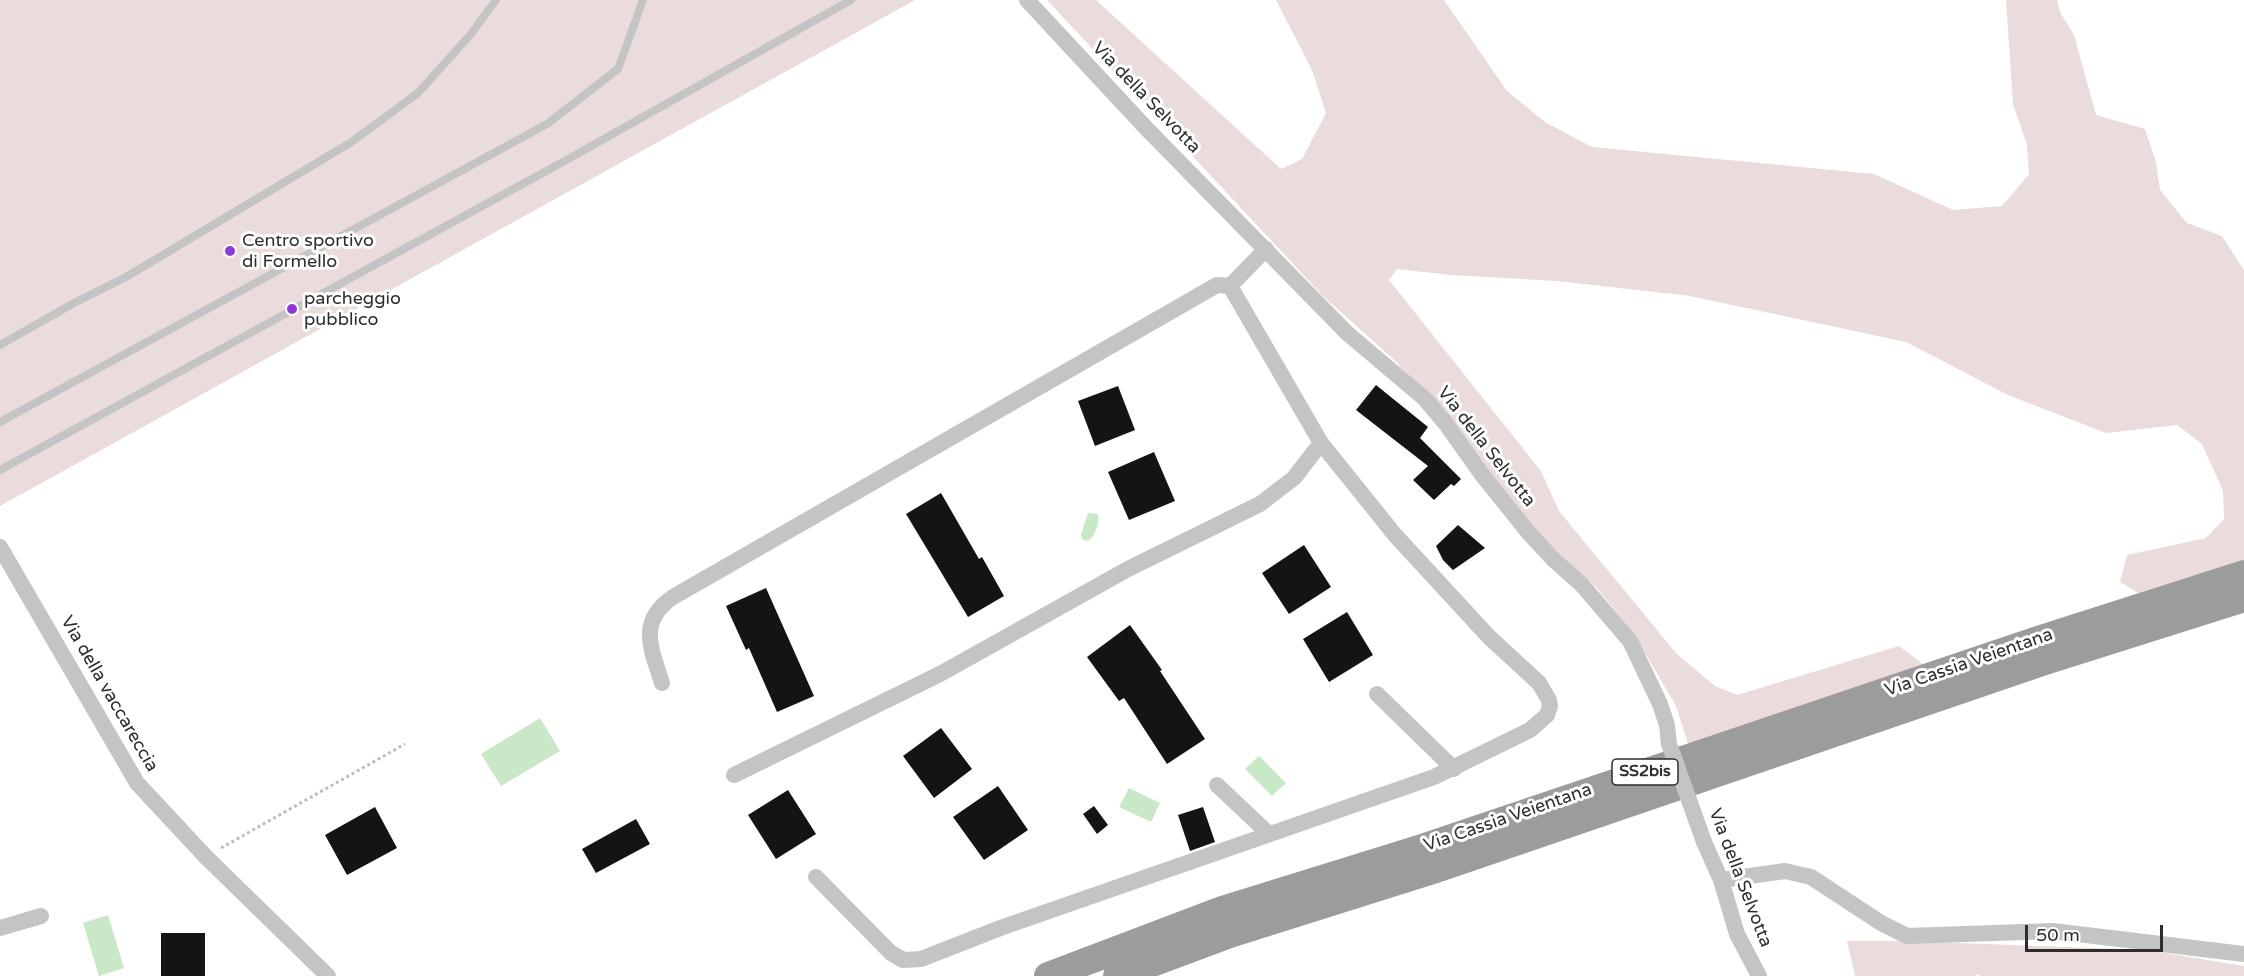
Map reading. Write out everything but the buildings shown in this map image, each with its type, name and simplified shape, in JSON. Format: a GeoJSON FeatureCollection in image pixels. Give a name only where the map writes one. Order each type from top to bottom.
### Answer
{"type":"FeatureCollection","features":[{"type":"Feature","properties":{"kind":"highway","name":"Via Cassia Veientana"},"geometry":{"type":"LineString","coordinates":[[1048,976],[1222,910],[1425,847],[2027,644],[2244,574]]}},
{"type":"Feature","properties":{"kind":"highway","name":"Via Cassia Veientana"},"geometry":{"type":"LineString","coordinates":[[1117,976],[1230,934],[1433,870],[2031,666],[2244,598]]}},
{"type":"Feature","properties":{"kind":"street","name":"Via della Selvotta"},"geometry":{"type":"LineString","coordinates":[[1027,0],[1146,128],[1347,333],[1425,399],[1528,532],[1552,559],[1582,585],[1630,641],[1660,704],[1670,744],[1704,842],[1721,880],[1737,934],[1759,976]]}},
{"type":"Feature","properties":{"kind":"street"},"geometry":{"type":"LineString","coordinates":[[1230,286],[1266,249]]}},
{"type":"Feature","properties":{"kind":"street"},"geometry":{"type":"LineString","coordinates":[[662,683],[651,648],[650,625],[656,612],[673,597],[1217,285],[1230,286]]}},
{"type":"Feature","properties":{"kind":"street"},"geometry":{"type":"LineString","coordinates":[[816,878],[885,949],[895,956],[911,961],[1454,769],[1535,727],[1547,715],[1549,700],[1539,683],[1489,637],[1395,535],[1321,443],[1230,286]]}},
{"type":"Feature","properties":{"kind":"street"},"geometry":{"type":"LineString","coordinates":[[734,775],[940,674],[1128,569],[1260,504],[1294,478],[1321,443]]}},
{"type":"Feature","properties":{"kind":"street","name":"Via della vaccareccia"},"geometry":{"type":"LineString","coordinates":[[0,547],[137,783],[206,856],[328,976]]}},
{"type":"Feature","properties":{"kind":"street"},"geometry":{"type":"LineString","coordinates":[[1377,694],[1454,769]]}},
{"type":"Feature","properties":{"kind":"street"},"geometry":{"type":"LineString","coordinates":[[1217,785],[1269,834]]}},
{"type":"Feature","properties":{"kind":"street"},"geometry":{"type":"LineString","coordinates":[[1721,880],[1785,871],[1811,877],[1881,923],[1907,936],[2053,931],[2244,954]]}},
{"type":"Feature","properties":{"kind":"street"},"geometry":{"type":"LineString","coordinates":[[0,928],[41,916]]}},
{"type":"Feature","properties":{"kind":"lane"},"geometry":{"type":"LineString","coordinates":[[0,345],[74,303],[126,277],[350,143],[418,93],[471,34],[496,0]]}},
{"type":"Feature","properties":{"kind":"lane"},"geometry":{"type":"LineString","coordinates":[[0,422],[547,124],[618,69],[643,0]]}},
{"type":"Feature","properties":{"kind":"lane"},"geometry":{"type":"LineString","coordinates":[[0,470],[570,158],[850,0]]}},
{"type":"Feature","properties":{"kind":"path"},"geometry":{"type":"LineString","coordinates":[[206,856],[405,744]]}},
{"type":"Feature","properties":{"kind":"shaded area","name":"Centro sportivo di Formello"},"geometry":{"type":"Polygon","coordinates":[[[0,0],[915,0],[0,506],[0,0]]]}},
{"type":"Feature","properties":{"kind":"shaded area"},"geometry":{"type":"Polygon","coordinates":[[[1047,0],[1096,0],[1281,169],[1302,159],[1326,113],[1312,70],[1276,0],[1444,0],[1507,91],[1545,122],[1592,147],[1874,174],[1953,210],[2002,206],[2029,174],[2027,145],[2013,104],[2006,0],[2057,0],[2060,12],[2074,35],[2096,115],[2145,129],[2156,162],[2160,190],[2187,223],[2222,236],[2244,270],[2244,560],[2138,593],[2120,582],[2127,555],[2206,538],[2224,519],[2223,491],[2202,444],[2177,425],[2106,433],[2008,395],[1906,342],[1690,296],[1557,281],[1451,275],[1397,269],[1389,280],[1541,471],[1559,511],[1676,653],[1715,686],[1737,695],[1899,646],[1923,664],[1690,750],[1676,706],[1634,634],[1596,587],[1536,534],[1455,423],[1392,358],[1323,296],[1047,0]]]}},
{"type":"Feature","properties":{"kind":"shaded area"},"geometry":{"type":"Polygon","coordinates":[[[1088,513],[1098,514],[1098,525],[1088,541],[1083,540],[1081,535],[1088,513]]]}},
{"type":"Feature","properties":{"kind":"shaded area"},"geometry":{"type":"Polygon","coordinates":[[[540,718],[560,751],[501,786],[481,754],[540,718]]]}},
{"type":"Feature","properties":{"kind":"shaded area"},"geometry":{"type":"Polygon","coordinates":[[[1259,756],[1286,783],[1272,796],[1245,769],[1259,756]]]}},
{"type":"Feature","properties":{"kind":"shaded area"},"geometry":{"type":"Polygon","coordinates":[[[1129,788],[1160,803],[1151,822],[1119,807],[1129,788]]]}},
{"type":"Feature","properties":{"kind":"shaded area"},"geometry":{"type":"Polygon","coordinates":[[[108,915],[124,968],[99,976],[83,923],[108,915]]]}},
{"type":"Feature","properties":{"kind":"shaded area"},"geometry":{"type":"Polygon","coordinates":[[[1847,941],[2147,950],[2244,966],[2244,976],[1980,976],[1979,974],[1975,976],[1855,976],[1847,941]]]}},
{"type":"Feature","properties":{"kind":"place","name":"Centro sportivo di Formello"},"geometry":{"type":"Point","coordinates":[230,251]}},
{"type":"Feature","properties":{"kind":"place","name":"parcheggio pubblico"},"geometry":{"type":"Point","coordinates":[292,309]}}]}
